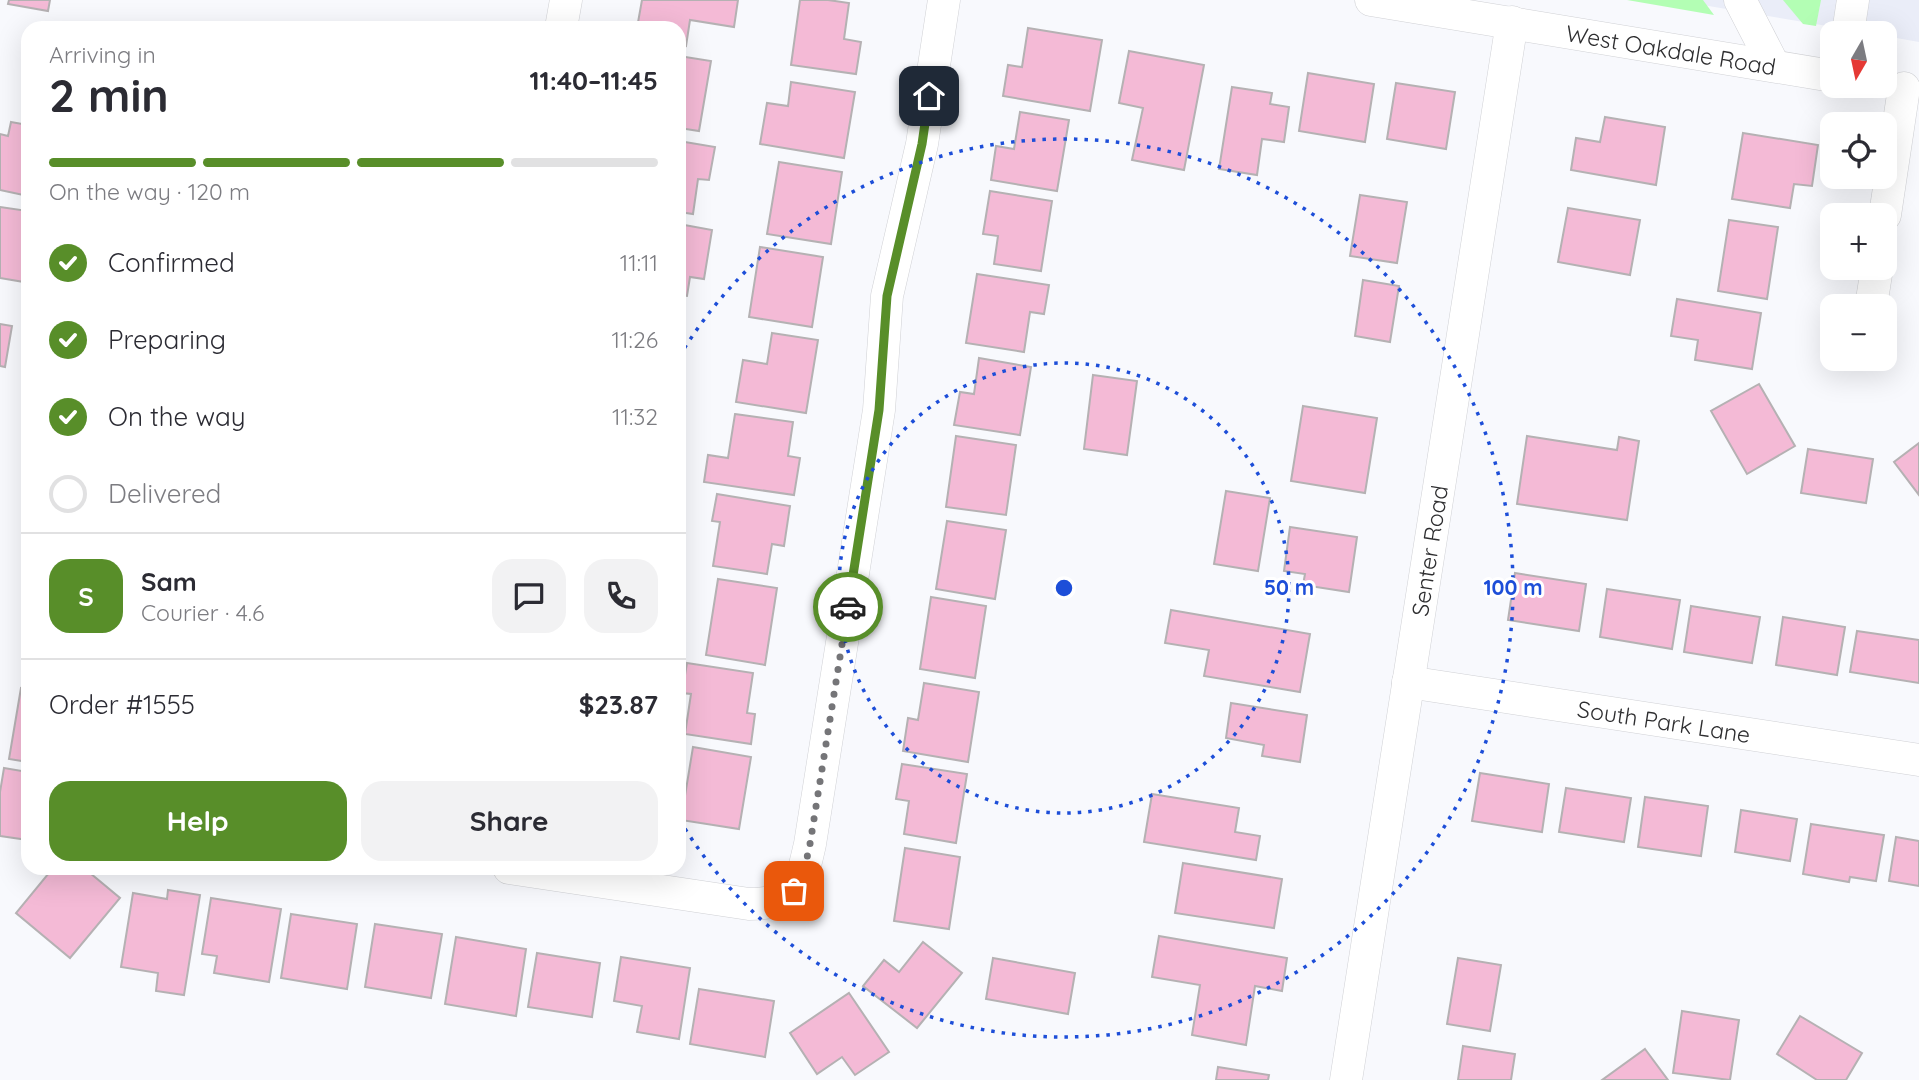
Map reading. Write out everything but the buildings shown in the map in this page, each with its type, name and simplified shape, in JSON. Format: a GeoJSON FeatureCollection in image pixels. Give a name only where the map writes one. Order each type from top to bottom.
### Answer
{"type":"FeatureCollection","features":[{"type":"Feature","properties":{"kind":"street"},"geometry":{"type":"LineString","coordinates":[[562,21],[566,0]]}},
{"type":"Feature","properties":{"kind":"street"},"geometry":{"type":"LineString","coordinates":[[556,875],[749,904],[772,904],[794,891],[804,871],[879,410],[887,296],[922,144],[944,0]]}},
{"type":"Feature","properties":{"kind":"street","name":"West Oakdale Road"},"geometry":{"type":"LineString","coordinates":[[1371,0],[1820,74]]}},
{"type":"Feature","properties":{"kind":"street"},"geometry":{"type":"LineString","coordinates":[[1740,0],[1774,66]]}},
{"type":"Feature","properties":{"kind":"street"},"geometry":{"type":"LineString","coordinates":[[1850,21],[1853,0]]}},
{"type":"Feature","properties":{"kind":"street","name":"Senter Road"},"geometry":{"type":"LineString","coordinates":[[1346,1080],[1512,22]]}},
{"type":"Feature","properties":{"kind":"street"},"geometry":{"type":"LineString","coordinates":[[1887,203],[1909,85]]}},
{"type":"Feature","properties":{"kind":"street","name":"South Park Lane"},"geometry":{"type":"LineString","coordinates":[[1408,682],[1919,760]]}},
{"type":"Feature","properties":{"kind":"shaded area"},"geometry":{"type":"Polygon","coordinates":[[[1673,0],[1919,0],[1919,42],[1897,38],[1897,21],[1820,21],[1820,25],[1673,0]]]}},
{"type":"Feature","properties":{"kind":"green space"},"geometry":{"type":"Polygon","coordinates":[[[1627,0],[1703,0],[1714,15],[1627,0]]]}},
{"type":"Feature","properties":{"kind":"green space"},"geometry":{"type":"Polygon","coordinates":[[[1783,0],[1821,0],[1816,26],[1803,24],[1783,0]]]}},
{"type":"Feature","properties":{"kind":"way so far"},"geometry":{"type":"LineString","coordinates":[[794,891],[804,871],[810,844],[848,607]]}},
{"type":"Feature","properties":{"kind":"route"},"geometry":{"type":"LineString","coordinates":[[848,607],[879,410],[887,296],[922,144],[929,96]]}}]}
